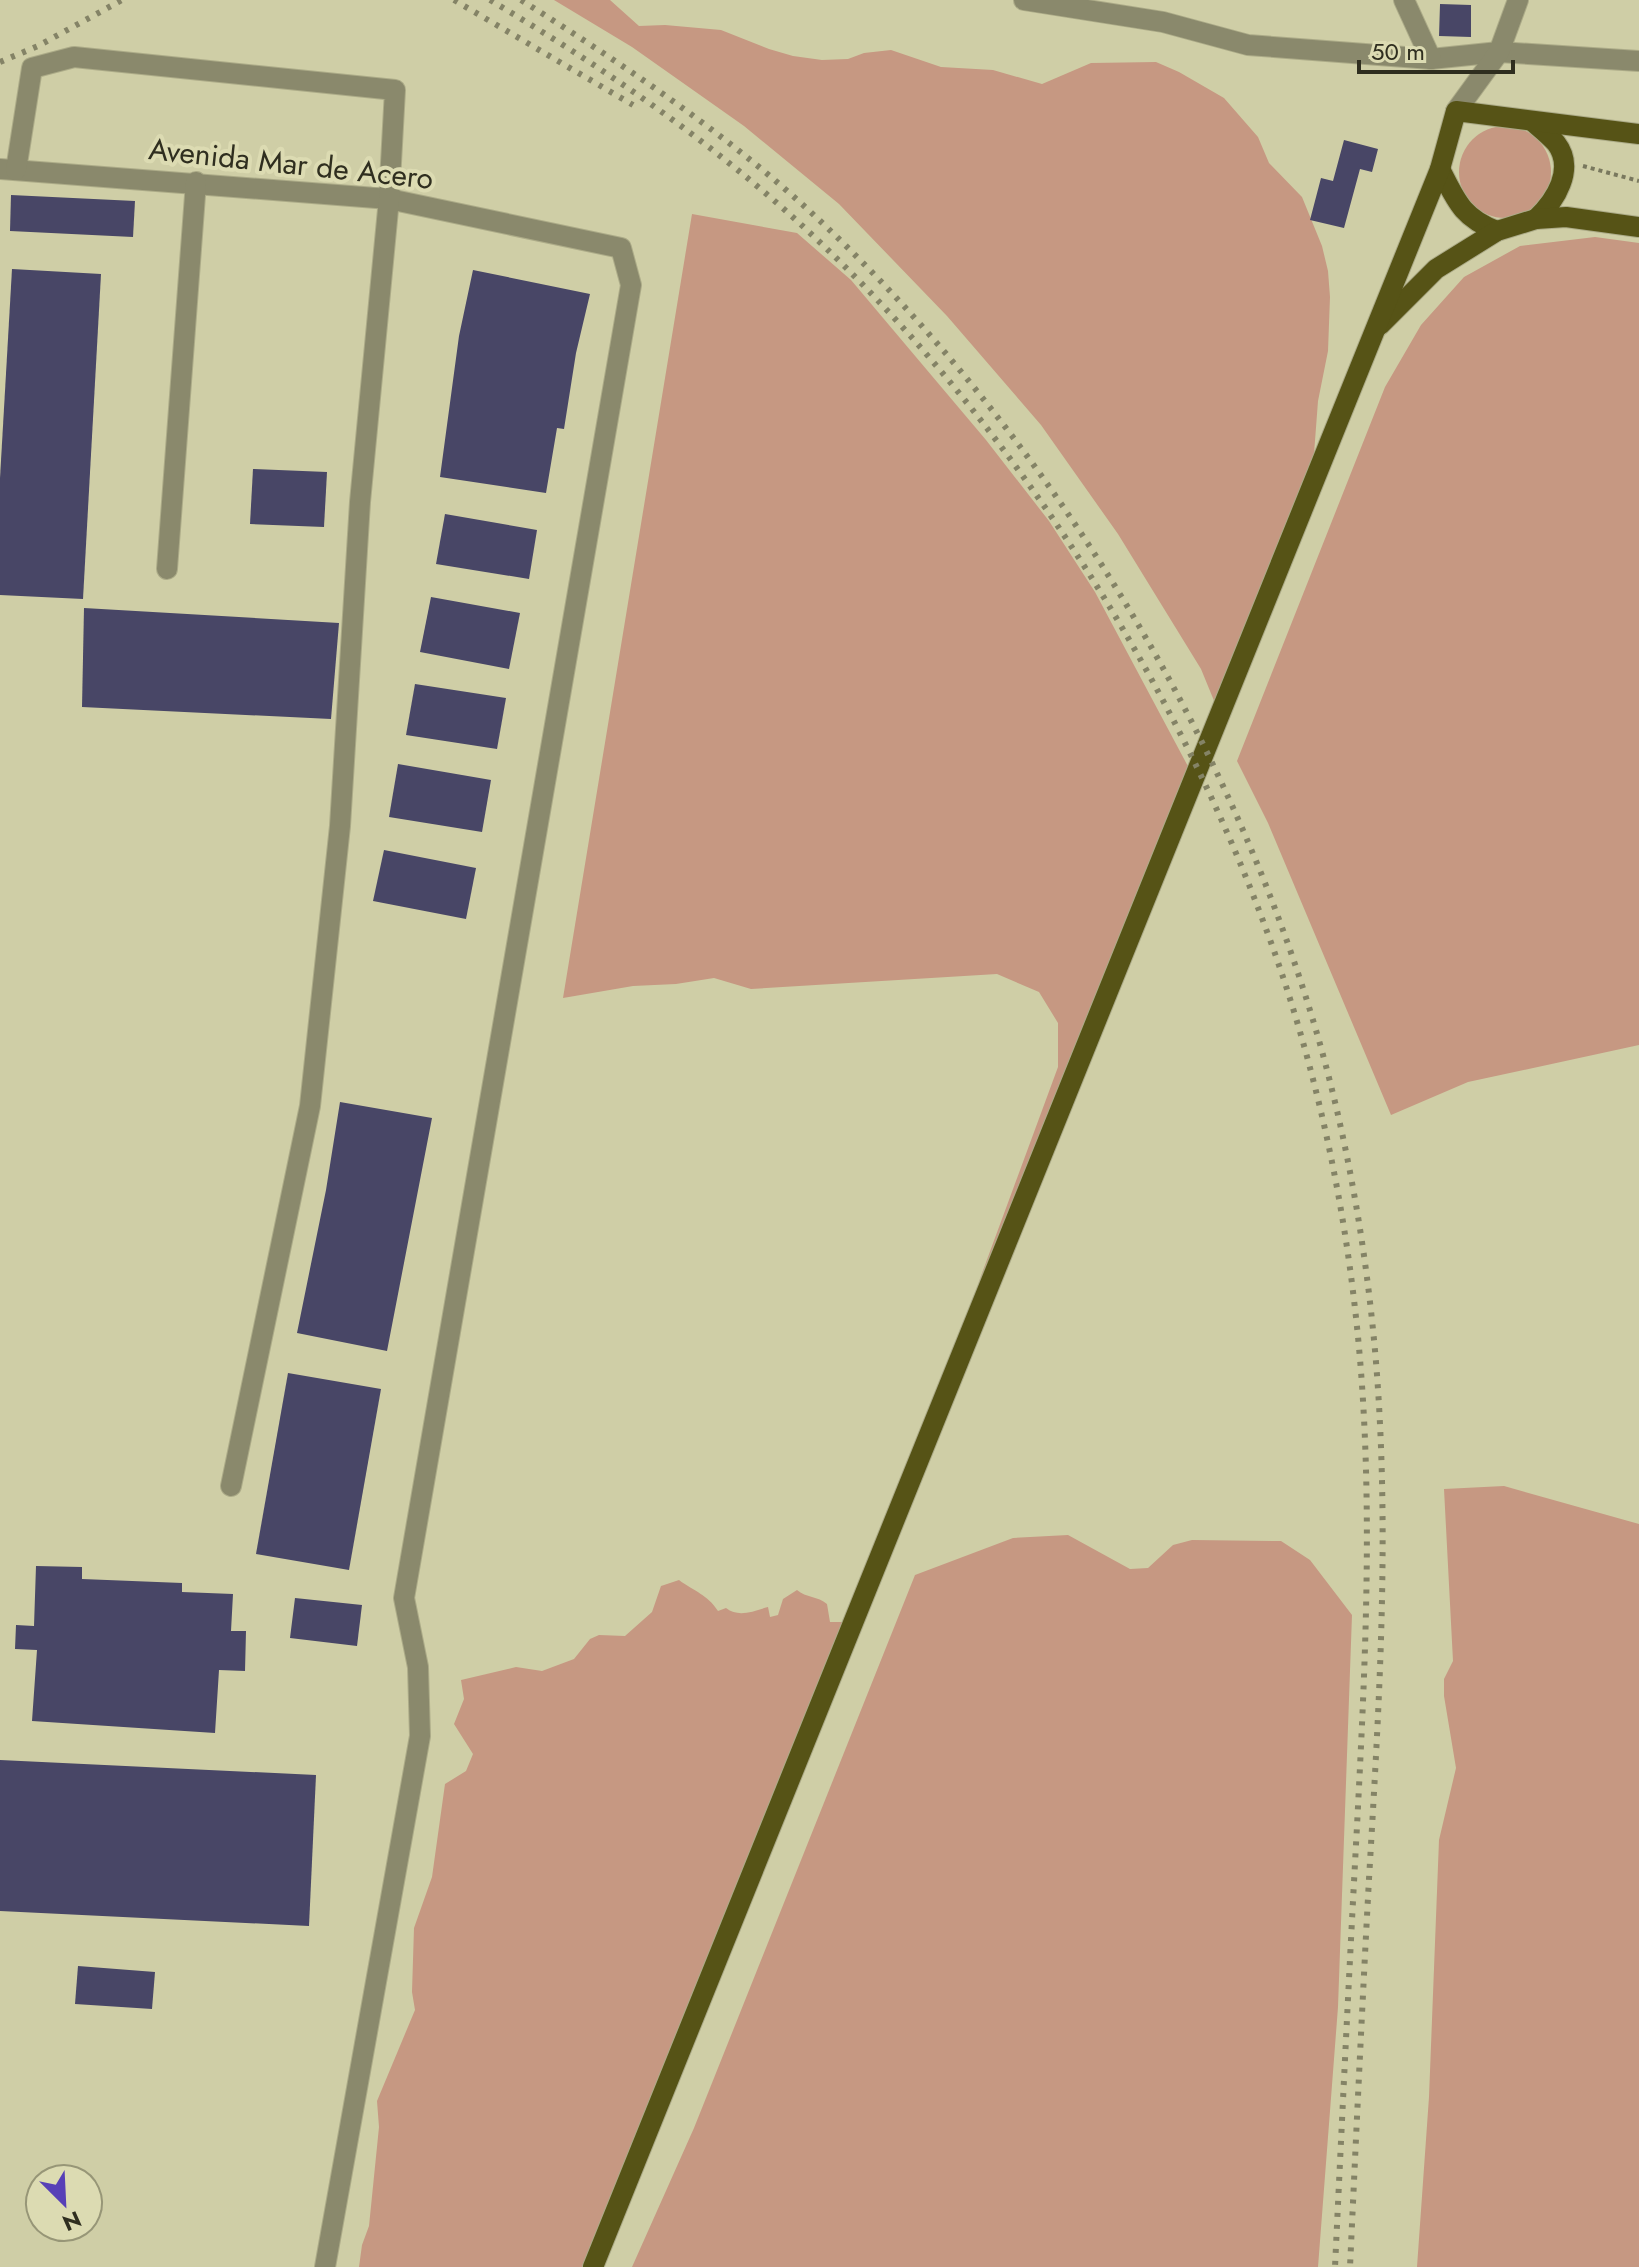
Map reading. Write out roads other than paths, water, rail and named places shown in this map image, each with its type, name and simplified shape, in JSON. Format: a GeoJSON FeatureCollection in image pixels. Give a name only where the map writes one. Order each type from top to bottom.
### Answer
{"type":"FeatureCollection","features":[{"type":"Feature","properties":{"kind":"main road"},"geometry":{"type":"LineString","coordinates":[[593,2267],[1440,169],[1456,111],[1639,134]]}},
{"type":"Feature","properties":{"kind":"main road"},"geometry":{"type":"LineString","coordinates":[[1532,121],[1554,141],[1561,152],[1563,165],[1562,180],[1552,204],[1536,219]]}},
{"type":"Feature","properties":{"kind":"main road"},"geometry":{"type":"LineString","coordinates":[[1440,169],[1461,209],[1471,219],[1497,231]]}},
{"type":"Feature","properties":{"kind":"main road"},"geometry":{"type":"LineString","coordinates":[[1372,334],[1436,269],[1497,231],[1536,219],[1566,217],[1639,227]]}},
{"type":"Feature","properties":{"kind":"street"},"geometry":{"type":"LineString","coordinates":[[1024,0],[1163,22],[1248,45],[1431,59],[1499,52],[1639,61]]}},
{"type":"Feature","properties":{"kind":"street"},"geometry":{"type":"LineString","coordinates":[[1404,0],[1431,59]]}},
{"type":"Feature","properties":{"kind":"street"},"geometry":{"type":"LineString","coordinates":[[1456,111],[1499,52],[1518,0]]}},
{"type":"Feature","properties":{"kind":"street"},"geometry":{"type":"LineString","coordinates":[[8,169],[32,68],[74,57],[395,90],[389,199],[360,502],[340,826],[310,1106],[231,1486]]}},
{"type":"Feature","properties":{"kind":"street","name":"Avenida Mar de Acero"},"geometry":{"type":"LineString","coordinates":[[8,169],[389,199],[621,248],[631,285],[404,1598],[418,1667],[420,1736],[325,2267]]}},
{"type":"Feature","properties":{"kind":"street"},"geometry":{"type":"LineString","coordinates":[[167,569],[196,182]]}},
{"type":"Feature","properties":{"kind":"railway"},"geometry":{"type":"LineString","coordinates":[[0,62],[38,46],[122,0]]}},
{"type":"Feature","properties":{"kind":"railway"},"geometry":{"type":"LineString","coordinates":[[454,0],[633,105]]}},
{"type":"Feature","properties":{"kind":"railway"},"geometry":{"type":"LineString","coordinates":[[490,0],[643,99],[752,182],[867,289],[944,374],[1016,466],[1082,563],[1143,664],[1197,767],[1244,872],[1298,1024],[1333,1166],[1355,1310],[1364,1417],[1367,1534],[1365,1651],[1335,2267]]}},
{"type":"Feature","properties":{"kind":"railway"},"geometry":{"type":"LineString","coordinates":[[521,0],[666,96],[770,176],[890,291],[971,384],[1048,484],[1117,590],[1180,700],[1235,813],[1282,928],[1320,1044],[1356,1202],[1368,1282],[1380,1427],[1383,1556],[1379,1685],[1350,2267]]}}]}
